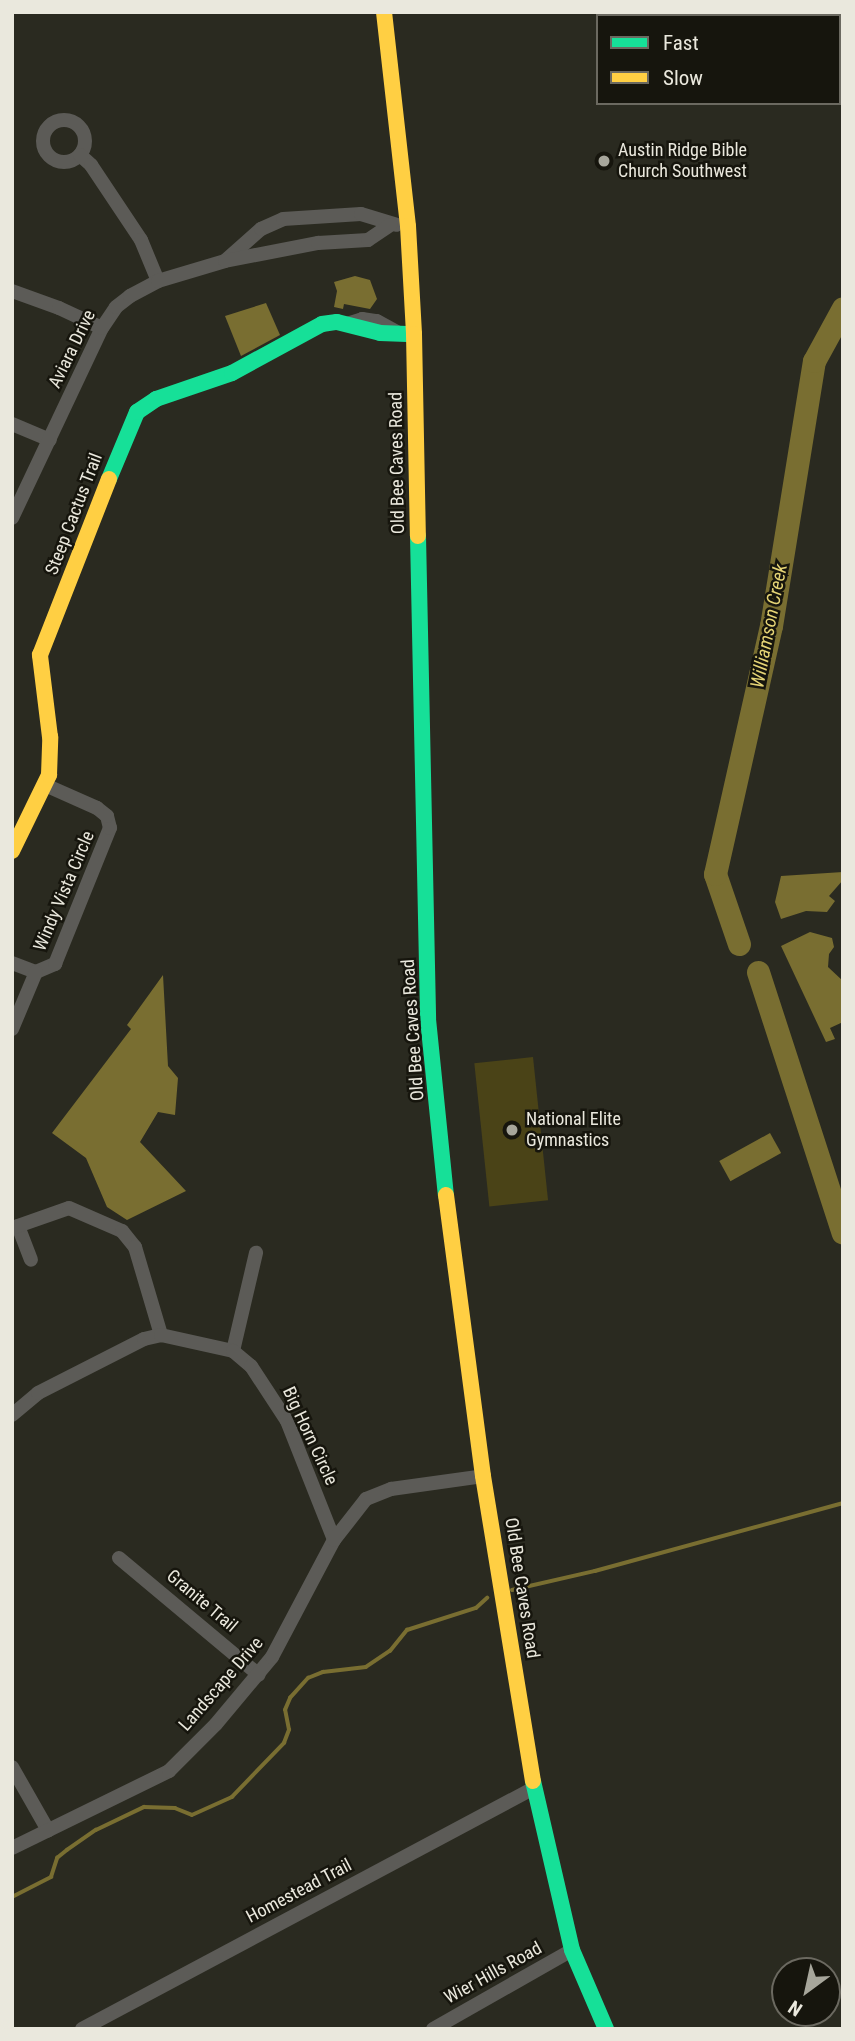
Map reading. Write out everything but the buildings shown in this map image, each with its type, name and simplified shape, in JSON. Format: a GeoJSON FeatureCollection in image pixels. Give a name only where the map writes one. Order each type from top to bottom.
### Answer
{"type":"FeatureCollection","features":[{"type":"Feature","properties":{"kind":"street","name":"Old Bee Caves Road"},"geometry":{"type":"LineString","coordinates":[[384,12],[408,226],[414,334],[428,1019],[450,1232],[483,1476],[534,1788],[572,1950],[606,2029]]}},
{"type":"Feature","properties":{"kind":"street"},"geometry":{"type":"LineString","coordinates":[[80,155],[91,165],[141,240],[158,281]]}},
{"type":"Feature","properties":{"kind":"street","name":"Aviara Drive"},"geometry":{"type":"LineString","coordinates":[[225,261],[261,229],[272,223],[314,216],[361,214],[390,225],[408,226]]}},
{"type":"Feature","properties":{"kind":"street"},"geometry":{"type":"LineString","coordinates":[[314,216],[318,243]]}},
{"type":"Feature","properties":{"kind":"street","name":"Aviara Drive"},"geometry":{"type":"LineString","coordinates":[[12,518],[102,328],[116,307],[158,281],[225,261],[318,243],[368,240],[390,225]]}},
{"type":"Feature","properties":{"kind":"street"},"geometry":{"type":"LineString","coordinates":[[12,291],[59,308],[102,328]]}},
{"type":"Feature","properties":{"kind":"street","name":"Steep Cactus Trail"},"geometry":{"type":"LineString","coordinates":[[12,851],[45,785],[51,755],[40,655],[132,419],[148,403],[222,378],[312,328],[329,323],[346,324],[380,333],[414,334]]}},
{"type":"Feature","properties":{"kind":"street"},"geometry":{"type":"LineString","coordinates":[[12,424],[50,440]]}},
{"type":"Feature","properties":{"kind":"street","name":"Windy Vista Circle"},"geometry":{"type":"LineString","coordinates":[[12,963],[36,972],[48,970],[56,963],[110,828],[107,816],[97,808],[45,785]]}},
{"type":"Feature","properties":{"kind":"street"},"geometry":{"type":"LineString","coordinates":[[12,1030],[36,972]]}},
{"type":"Feature","properties":{"kind":"street"},"geometry":{"type":"LineString","coordinates":[[31,1260],[15,1227],[69,1209],[122,1231],[135,1247],[161,1335]]}},
{"type":"Feature","properties":{"kind":"street"},"geometry":{"type":"LineString","coordinates":[[12,1415],[38,1393],[144,1339],[161,1335],[233,1352],[256,1253]]}},
{"type":"Feature","properties":{"kind":"street","name":"Big Horn Circle"},"geometry":{"type":"LineString","coordinates":[[233,1352],[251,1366],[287,1422],[334,1540]]}},
{"type":"Feature","properties":{"kind":"street","name":"Landscape Drive"},"geometry":{"type":"LineString","coordinates":[[12,1847],[169,1771],[259,1675],[285,1638],[334,1540],[358,1506],[375,1494],[483,1476]]}},
{"type":"Feature","properties":{"kind":"street","name":"Granite Trail"},"geometry":{"type":"LineString","coordinates":[[119,1558],[259,1675]]}},
{"type":"Feature","properties":{"kind":"street"},"geometry":{"type":"LineString","coordinates":[[12,1767],[48,1830]]}},
{"type":"Feature","properties":{"kind":"street","name":"Homestead Trail"},"geometry":{"type":"LineString","coordinates":[[82,2029],[534,1788]]}},
{"type":"Feature","properties":{"kind":"street","name":"Wier Hills Road"},"geometry":{"type":"LineString","coordinates":[[433,2029],[572,1950]]}},
{"type":"Feature","properties":{"kind":"shaded area"},"geometry":{"type":"Polygon","coordinates":[[[355,276],[370,280],[377,299],[370,309],[344,304],[343,309],[334,307],[337,291],[334,282],[355,276]]]}},
{"type":"Feature","properties":{"kind":"shaded area"},"geometry":{"type":"Polygon","coordinates":[[[266,303],[280,335],[241,356],[225,316],[266,303]]]}},
{"type":"Feature","properties":{"kind":"shaded area"},"geometry":{"type":"Polygon","coordinates":[[[843,872],[843,880],[829,896],[835,901],[827,912],[806,911],[781,919],[775,902],[781,876],[843,872]]]}},
{"type":"Feature","properties":{"kind":"shaded area"},"geometry":{"type":"Polygon","coordinates":[[[810,932],[832,938],[834,947],[829,954],[828,967],[843,981],[843,1022],[830,1028],[835,1039],[826,1042],[781,946],[810,932]]]}},
{"type":"Feature","properties":{"kind":"shaded area"},"geometry":{"type":"Polygon","coordinates":[[[163,975],[168,1066],[178,1078],[175,1115],[158,1112],[140,1142],[186,1191],[127,1220],[107,1207],[86,1158],[52,1133],[131,1029],[127,1025],[163,975]]]}},
{"type":"Feature","properties":{"kind":"shaded area","name":"National Elite Gymnastics"},"geometry":{"type":"Polygon","coordinates":[[[533,1057],[548,1200],[489,1206],[474,1063],[533,1057]]]}},
{"type":"Feature","properties":{"kind":"shaded area"},"geometry":{"type":"Polygon","coordinates":[[[770,1133],[781,1153],[730,1181],[719,1161],[770,1133]]]}},
{"type":"Feature","properties":{"kind":"waterway","name":"Williamson Creek"},"geometry":{"type":"LineString","coordinates":[[739,944],[715,874],[771,626],[814,361],[843,308]]}},
{"type":"Feature","properties":{"kind":"waterway","name":"Williamson Creek"},"geometry":{"type":"LineString","coordinates":[[758,972],[843,1233]]}},
{"type":"Feature","properties":{"kind":"waterway"},"geometry":{"type":"LineString","coordinates":[[512,1590],[595,1571],[843,1503]]}},
{"type":"Feature","properties":{"kind":"waterway"},"geometry":{"type":"LineString","coordinates":[[12,1897],[51,1877],[57,1858],[96,1830],[144,1807],[175,1808],[192,1815],[232,1797],[284,1743],[289,1730],[285,1710],[290,1698],[308,1678],[323,1672],[366,1667],[390,1651],[407,1630],[476,1608],[487,1598]]}},
{"type":"Feature","properties":{"kind":"traffic: fast"},"geometry":{"type":"LineString","coordinates":[[109,479],[137,412],[156,399],[232,373],[322,324],[337,322],[380,333],[414,334]]}},
{"type":"Feature","properties":{"kind":"traffic: fast"},"geometry":{"type":"LineString","coordinates":[[418,536],[428,1019],[446,1195]]}},
{"type":"Feature","properties":{"kind":"traffic: fast"},"geometry":{"type":"LineString","coordinates":[[533,1781],[572,1950],[606,2029]]}},
{"type":"Feature","properties":{"kind":"traffic: slow"},"geometry":{"type":"LineString","coordinates":[[384,12],[408,226],[414,334],[418,536]]}},
{"type":"Feature","properties":{"kind":"traffic: slow"},"geometry":{"type":"LineString","coordinates":[[12,851],[49,775],[50,737],[40,655],[109,479]]}},
{"type":"Feature","properties":{"kind":"traffic: slow"},"geometry":{"type":"LineString","coordinates":[[446,1195],[483,1476],[533,1781]]}},
{"type":"Feature","properties":{"kind":"place","name":"Austin Ridge Bible Church Southwest"},"geometry":{"type":"Point","coordinates":[604,161]}},
{"type":"Feature","properties":{"kind":"place","name":"National Elite Gymnastics"},"geometry":{"type":"Point","coordinates":[512,1130]}}]}
